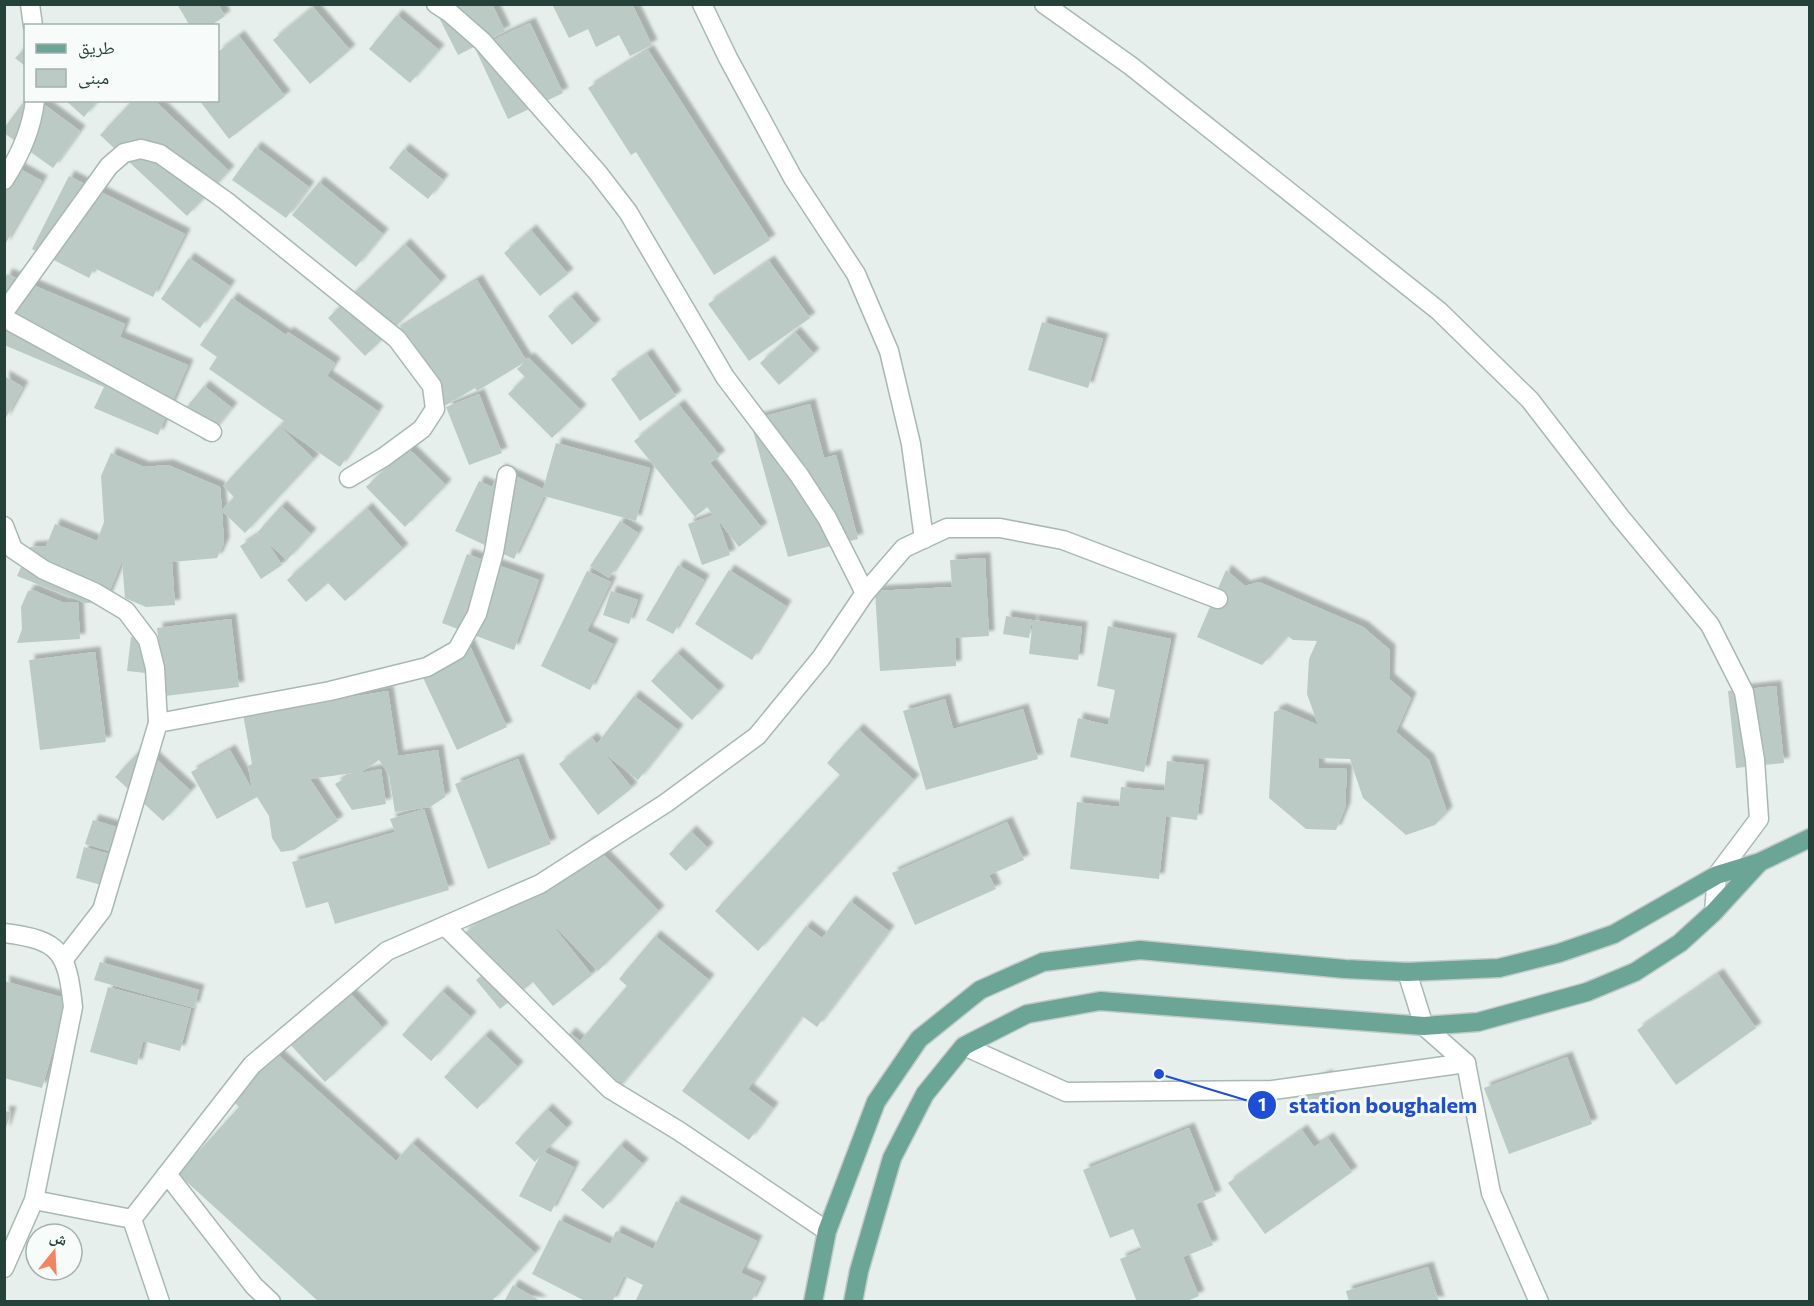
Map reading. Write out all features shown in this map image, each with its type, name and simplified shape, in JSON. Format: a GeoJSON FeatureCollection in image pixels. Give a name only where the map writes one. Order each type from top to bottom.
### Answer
{"type":"FeatureCollection","features":[{"type":"Feature","properties":{"kind":"main road"},"geometry":{"type":"LineString","coordinates":[[813,1302],[827,1232],[876,1102],[919,1039],[980,990],[1043,962],[1140,950],[1345,969],[1407,972],[1499,968],[1559,953],[1614,934],[1717,875],[1760,862],[1809,838]]}},
{"type":"Feature","properties":{"kind":"main road"},"geometry":{"type":"LineString","coordinates":[[853,1302],[859,1271],[892,1158],[925,1094],[964,1046],[1027,1014],[1100,1001],[1424,1026],[1478,1022],[1587,992],[1635,972],[1680,943],[1714,912],[1760,862]]}},
{"type":"Feature","properties":{"kind":"street"},"geometry":{"type":"LineString","coordinates":[[30,4],[33,24]]}},
{"type":"Feature","properties":{"kind":"street"},"geometry":{"type":"LineString","coordinates":[[436,4],[482,40],[598,173],[628,212],[725,377],[799,475],[827,518],[866,593]]}},
{"type":"Feature","properties":{"kind":"street"},"geometry":{"type":"LineString","coordinates":[[702,4],[728,58],[793,178],[856,274],[889,351],[911,444],[924,539]]}},
{"type":"Feature","properties":{"kind":"street"},"geometry":{"type":"LineString","coordinates":[[1044,4],[1131,66],[1439,310],[1530,400],[1621,518],[1710,626],[1744,692],[1755,760],[1759,819],[1717,875],[1714,912]]}},
{"type":"Feature","properties":{"kind":"street"},"geometry":{"type":"LineString","coordinates":[[4,180],[12,168],[33,117],[35,102]]}},
{"type":"Feature","properties":{"kind":"street"},"geometry":{"type":"LineString","coordinates":[[4,312],[109,166],[123,153],[141,149],[160,154],[226,201],[397,339],[432,386],[435,409],[422,429],[384,457],[349,478]]}},
{"type":"Feature","properties":{"kind":"street"},"geometry":{"type":"LineString","coordinates":[[4,318],[212,432]]}},
{"type":"Feature","properties":{"kind":"street"},"geometry":{"type":"LineString","coordinates":[[158,723],[330,691],[427,667],[457,650],[477,614],[494,552],[507,475]]}},
{"type":"Feature","properties":{"kind":"street"},"geometry":{"type":"LineString","coordinates":[[4,526],[13,549],[44,570],[94,592],[126,611],[148,640],[155,668],[158,723],[102,910],[64,959]]}},
{"type":"Feature","properties":{"kind":"street"},"geometry":{"type":"LineString","coordinates":[[132,1219],[252,1065],[387,951],[540,884],[666,803],[757,736],[821,658],[866,593],[904,548],[947,528],[1000,528],[1063,540],[1218,599]]}},
{"type":"Feature","properties":{"kind":"street"},"geometry":{"type":"LineString","coordinates":[[445,926],[610,1089],[679,1131],[827,1232]]}},
{"type":"Feature","properties":{"kind":"street"},"geometry":{"type":"LineString","coordinates":[[4,933],[27,936],[48,943],[64,959],[70,979],[73,1006],[34,1200],[4,1268]]}},
{"type":"Feature","properties":{"kind":"street"},"geometry":{"type":"LineString","coordinates":[[1407,972],[1424,1026],[1466,1063],[1491,1193],[1539,1302]]}},
{"type":"Feature","properties":{"kind":"street"},"geometry":{"type":"LineString","coordinates":[[964,1046],[1066,1092],[1273,1090],[1466,1063]]}},
{"type":"Feature","properties":{"kind":"street"},"geometry":{"type":"LineString","coordinates":[[167,1174],[254,1286],[271,1302]]}},
{"type":"Feature","properties":{"kind":"street"},"geometry":{"type":"LineString","coordinates":[[34,1200],[132,1219]]}},
{"type":"Feature","properties":{"kind":"street"},"geometry":{"type":"LineString","coordinates":[[132,1219],[160,1302]]}},
{"type":"Feature","properties":{"kind":"building"},"geometry":{"type":"Polygon","coordinates":[[[177,4],[218,4],[225,16],[213,24],[189,24],[177,4]]]}},
{"type":"Feature","properties":{"kind":"building"},"geometry":{"type":"Polygon","coordinates":[[[432,4],[492,4],[505,31],[458,55],[432,4]]]}},
{"type":"Feature","properties":{"kind":"building"},"geometry":{"type":"Polygon","coordinates":[[[552,4],[632,4],[652,45],[630,56],[619,35],[596,47],[588,29],[569,38],[552,4]]]}},
{"type":"Feature","properties":{"kind":"building"},"geometry":{"type":"Polygon","coordinates":[[[313,7],[350,50],[310,84],[273,40],[313,7]]]}},
{"type":"Feature","properties":{"kind":"building"},"geometry":{"type":"Polygon","coordinates":[[[397,15],[439,50],[410,83],[369,49],[397,15]]]}},
{"type":"Feature","properties":{"kind":"building"},"geometry":{"type":"Polygon","coordinates":[[[530,23],[563,93],[508,119],[475,48],[530,23]]]}},
{"type":"Feature","properties":{"kind":"building"},"geometry":{"type":"Polygon","coordinates":[[[239,36],[285,96],[229,139],[201,102],[219,102],[219,51],[239,36]]]}},
{"type":"Feature","properties":{"kind":"building"},"geometry":{"type":"Polygon","coordinates":[[[24,49],[24,65],[15,58],[24,49]]]}},
{"type":"Feature","properties":{"kind":"building"},"geometry":{"type":"Polygon","coordinates":[[[648,50],[770,240],[714,275],[636,152],[631,155],[588,88],[648,50]]]}},
{"type":"Feature","properties":{"kind":"building"},"geometry":{"type":"Polygon","coordinates":[[[24,101],[41,102],[80,131],[53,168],[4,133],[4,128],[24,101]]]}},
{"type":"Feature","properties":{"kind":"building"},"geometry":{"type":"Polygon","coordinates":[[[67,102],[96,102],[84,117],[67,102]]]}},
{"type":"Feature","properties":{"kind":"building"},"geometry":{"type":"Polygon","coordinates":[[[131,102],[156,102],[229,171],[187,216],[100,135],[131,102]]]}},
{"type":"Feature","properties":{"kind":"building"},"geometry":{"type":"Polygon","coordinates":[[[256,147],[309,187],[286,218],[232,180],[256,147]]]}},
{"type":"Feature","properties":{"kind":"building"},"geometry":{"type":"Polygon","coordinates":[[[404,149],[443,180],[428,199],[389,168],[404,149]]]}},
{"type":"Feature","properties":{"kind":"building"},"geometry":{"type":"Polygon","coordinates":[[[4,160],[42,181],[4,246],[4,160]]]}},
{"type":"Feature","properties":{"kind":"building"},"geometry":{"type":"Polygon","coordinates":[[[69,176],[185,234],[153,297],[94,268],[89,278],[32,249],[69,176]]]}},
{"type":"Feature","properties":{"kind":"building"},"geometry":{"type":"Polygon","coordinates":[[[319,182],[383,234],[356,267],[292,215],[319,182]]]}},
{"type":"Feature","properties":{"kind":"building"},"geometry":{"type":"Polygon","coordinates":[[[531,230],[568,274],[540,296],[504,253],[531,230]]]}},
{"type":"Feature","properties":{"kind":"building"},"geometry":{"type":"Polygon","coordinates":[[[405,244],[441,282],[365,356],[328,318],[405,244]]]}},
{"type":"Feature","properties":{"kind":"building"},"geometry":{"type":"Polygon","coordinates":[[[189,258],[230,286],[200,328],[161,299],[189,258]]]}},
{"type":"Feature","properties":{"kind":"building"},"geometry":{"type":"Polygon","coordinates":[[[769,261],[810,318],[749,361],[708,304],[769,261]]]}},
{"type":"Feature","properties":{"kind":"building"},"geometry":{"type":"Polygon","coordinates":[[[7,274],[125,324],[120,337],[188,365],[158,435],[94,408],[104,387],[4,345],[4,280],[7,274]]]}},
{"type":"Feature","properties":{"kind":"building"},"geometry":{"type":"Polygon","coordinates":[[[477,280],[526,360],[529,358],[581,410],[552,438],[508,394],[525,377],[517,369],[525,362],[477,391],[475,388],[441,408],[394,332],[477,280]]]}},
{"type":"Feature","properties":{"kind":"building"},"geometry":{"type":"Polygon","coordinates":[[[571,297],[595,325],[572,345],[548,316],[571,297]]]}},
{"type":"Feature","properties":{"kind":"building"},"geometry":{"type":"Polygon","coordinates":[[[232,298],[286,335],[288,332],[335,363],[327,376],[378,411],[340,467],[280,426],[284,421],[209,369],[217,357],[200,345],[232,298]]]}},
{"type":"Feature","properties":{"kind":"building"},"geometry":{"type":"Polygon","coordinates":[[[1042,322],[1103,339],[1088,388],[1028,370],[1042,322]]]}},
{"type":"Feature","properties":{"kind":"building"},"geometry":{"type":"Polygon","coordinates":[[[795,332],[814,354],[779,385],[760,363],[795,332]]]}},
{"type":"Feature","properties":{"kind":"building"},"geometry":{"type":"Polygon","coordinates":[[[647,354],[676,396],[640,421],[611,379],[647,354]]]}},
{"type":"Feature","properties":{"kind":"building"},"geometry":{"type":"Polygon","coordinates":[[[4,376],[23,387],[4,421],[4,376]]]}},
{"type":"Feature","properties":{"kind":"building"},"geometry":{"type":"Polygon","coordinates":[[[204,386],[232,408],[205,441],[177,419],[204,386]]]}},
{"type":"Feature","properties":{"kind":"building"},"geometry":{"type":"Polygon","coordinates":[[[479,394],[502,453],[469,465],[446,407],[479,394]]]}},
{"type":"Feature","properties":{"kind":"building"},"geometry":{"type":"Polygon","coordinates":[[[810,404],[824,458],[836,455],[858,539],[788,557],[750,420],[810,404]]]}},
{"type":"Feature","properties":{"kind":"building"},"geometry":{"type":"Polygon","coordinates":[[[679,405],[720,456],[710,463],[762,528],[739,547],[718,520],[730,555],[702,565],[688,524],[713,515],[707,507],[695,517],[634,441],[679,405]]]}},
{"type":"Feature","properties":{"kind":"building"},"geometry":{"type":"Polygon","coordinates":[[[279,426],[314,459],[245,533],[222,511],[224,543],[217,558],[172,562],[175,605],[146,607],[125,598],[122,561],[105,602],[85,603],[17,576],[30,547],[46,546],[55,524],[97,541],[104,522],[101,476],[111,453],[144,467],[168,465],[220,487],[222,510],[234,497],[223,486],[279,426]]]}},
{"type":"Feature","properties":{"kind":"building"},"geometry":{"type":"Polygon","coordinates":[[[556,443],[650,468],[636,521],[544,496],[514,559],[455,531],[479,481],[492,487],[500,469],[543,489],[556,443]]]}},
{"type":"Feature","properties":{"kind":"building"},"geometry":{"type":"Polygon","coordinates":[[[407,447],[446,485],[405,527],[366,487],[407,447]]]}},
{"type":"Feature","properties":{"kind":"building"},"geometry":{"type":"Polygon","coordinates":[[[281,506],[311,534],[287,560],[268,543],[282,565],[261,579],[240,546],[259,534],[257,533],[281,506]]]}},
{"type":"Feature","properties":{"kind":"building"},"geometry":{"type":"Polygon","coordinates":[[[367,508],[403,549],[345,601],[328,583],[306,602],[287,580],[367,508]]]}},
{"type":"Feature","properties":{"kind":"building"},"geometry":{"type":"Polygon","coordinates":[[[620,521],[638,533],[609,578],[590,566],[620,521]]]}},
{"type":"Feature","properties":{"kind":"building"},"geometry":{"type":"Polygon","coordinates":[[[467,554],[539,580],[514,650],[442,623],[467,554]]]}},
{"type":"Feature","properties":{"kind":"building"},"geometry":{"type":"Polygon","coordinates":[[[985,558],[989,636],[955,638],[956,666],[880,671],[875,591],[952,587],[950,560],[985,558]]]}},
{"type":"Feature","properties":{"kind":"building"},"geometry":{"type":"Polygon","coordinates":[[[678,565],[704,580],[673,634],[646,620],[678,565]]]}},
{"type":"Feature","properties":{"kind":"building"},"geometry":{"type":"Polygon","coordinates":[[[729,570],[786,606],[752,660],[695,624],[729,570]]]}},
{"type":"Feature","properties":{"kind":"building"},"geometry":{"type":"Polygon","coordinates":[[[1226,570],[1245,586],[1259,582],[1363,627],[1390,650],[1389,679],[1411,698],[1396,732],[1429,760],[1447,812],[1435,825],[1406,835],[1363,798],[1350,759],[1319,758],[1319,768],[1347,769],[1345,808],[1336,830],[1306,829],[1269,798],[1274,712],[1281,709],[1318,725],[1307,694],[1309,659],[1317,641],[1293,640],[1288,636],[1262,665],[1197,637],[1226,570]]]}},
{"type":"Feature","properties":{"kind":"building"},"geometry":{"type":"Polygon","coordinates":[[[587,571],[611,582],[587,631],[613,644],[590,690],[541,666],[587,571]]]}},
{"type":"Feature","properties":{"kind":"building"},"geometry":{"type":"Polygon","coordinates":[[[33,590],[64,603],[78,602],[80,639],[17,643],[22,629],[21,607],[28,591],[33,590]]]}},
{"type":"Feature","properties":{"kind":"building"},"geometry":{"type":"Polygon","coordinates":[[[611,591],[638,600],[629,624],[603,615],[611,591]]]}},
{"type":"Feature","properties":{"kind":"building"},"geometry":{"type":"Polygon","coordinates":[[[1006,616],[1032,620],[1029,638],[1003,634],[1006,616]]]}},
{"type":"Feature","properties":{"kind":"building"},"geometry":{"type":"Polygon","coordinates":[[[231,619],[239,687],[165,696],[157,628],[231,619]]]}},
{"type":"Feature","properties":{"kind":"building"},"geometry":{"type":"Polygon","coordinates":[[[1033,620],[1082,627],[1078,660],[1029,654],[1033,620]]]}},
{"type":"Feature","properties":{"kind":"building"},"geometry":{"type":"Polygon","coordinates":[[[1108,626],[1171,639],[1144,772],[1070,757],[1078,718],[1108,725],[1115,690],[1097,686],[1108,626]]]}},
{"type":"Feature","properties":{"kind":"building"},"geometry":{"type":"Polygon","coordinates":[[[131,637],[149,639],[146,673],[127,671],[131,637]]]}},
{"type":"Feature","properties":{"kind":"building"},"geometry":{"type":"Polygon","coordinates":[[[469,644],[507,727],[457,750],[418,667],[469,644]]]}},
{"type":"Feature","properties":{"kind":"building"},"geometry":{"type":"Polygon","coordinates":[[[95,652],[106,742],[40,750],[29,660],[95,652]]]}},
{"type":"Feature","properties":{"kind":"building"},"geometry":{"type":"Polygon","coordinates":[[[677,653],[719,691],[692,720],[651,681],[677,653]]]}},
{"type":"Feature","properties":{"kind":"building"},"geometry":{"type":"Polygon","coordinates":[[[1776,686],[1784,763],[1736,768],[1728,691],[1776,686]]]}},
{"type":"Feature","properties":{"kind":"building"},"geometry":{"type":"Polygon","coordinates":[[[388,691],[398,756],[438,750],[445,797],[430,807],[395,812],[389,775],[379,760],[360,773],[381,769],[386,804],[352,810],[335,784],[353,773],[310,779],[338,821],[294,850],[281,852],[272,838],[269,816],[257,797],[217,819],[191,772],[230,750],[252,789],[248,766],[252,764],[243,714],[388,691]]]}},
{"type":"Feature","properties":{"kind":"building"},"geometry":{"type":"Polygon","coordinates":[[[634,696],[678,730],[638,780],[605,754],[632,788],[598,815],[559,764],[592,738],[597,744],[634,696]]]}},
{"type":"Feature","properties":{"kind":"building"},"geometry":{"type":"Polygon","coordinates":[[[945,699],[953,729],[1023,709],[1038,759],[926,790],[903,711],[945,699]]]}},
{"type":"Feature","properties":{"kind":"building"},"geometry":{"type":"Polygon","coordinates":[[[858,729],[914,780],[758,951],[715,911],[840,775],[827,763],[858,729]]]}},
{"type":"Feature","properties":{"kind":"building"},"geometry":{"type":"Polygon","coordinates":[[[143,747],[191,791],[163,821],[115,777],[143,747]]]}},
{"type":"Feature","properties":{"kind":"building"},"geometry":{"type":"Polygon","coordinates":[[[518,759],[551,844],[488,869],[455,784],[518,759]]]}},
{"type":"Feature","properties":{"kind":"building"},"geometry":{"type":"Polygon","coordinates":[[[1167,761],[1204,765],[1197,820],[1166,816],[1159,879],[1070,869],[1077,802],[1119,807],[1121,787],[1164,791],[1167,761]]]}},
{"type":"Feature","properties":{"kind":"building"},"geometry":{"type":"Polygon","coordinates":[[[424,809],[449,890],[335,924],[328,902],[306,908],[292,862],[395,832],[390,819],[424,809]]]}},
{"type":"Feature","properties":{"kind":"building"},"geometry":{"type":"Polygon","coordinates":[[[93,820],[117,827],[110,851],[85,844],[93,820]]]}},
{"type":"Feature","properties":{"kind":"building"},"geometry":{"type":"Polygon","coordinates":[[[1007,822],[1024,860],[989,875],[996,889],[915,925],[892,873],[1007,822]]]}},
{"type":"Feature","properties":{"kind":"building"},"geometry":{"type":"Polygon","coordinates":[[[691,831],[708,848],[686,871],[669,854],[691,831]]]}},
{"type":"Feature","properties":{"kind":"building"},"geometry":{"type":"Polygon","coordinates":[[[590,841],[659,911],[598,971],[546,917],[592,975],[553,1006],[533,982],[500,1009],[476,980],[490,969],[462,935],[522,888],[531,899],[590,841]]]}},
{"type":"Feature","properties":{"kind":"building"},"geometry":{"type":"Polygon","coordinates":[[[84,847],[113,855],[105,886],[76,878],[84,847]]]}},
{"type":"Feature","properties":{"kind":"building"},"geometry":{"type":"Polygon","coordinates":[[[850,901],[889,931],[817,1027],[802,1016],[748,1089],[773,1108],[749,1140],[682,1091],[806,926],[822,938],[850,901]]]}},
{"type":"Feature","properties":{"kind":"building"},"geometry":{"type":"Polygon","coordinates":[[[655,936],[709,980],[614,1093],[558,1048],[570,1033],[580,1041],[627,986],[619,979],[655,936]]]}},
{"type":"Feature","properties":{"kind":"building"},"geometry":{"type":"Polygon","coordinates":[[[100,962],[199,990],[194,1008],[94,980],[100,962]]]}},
{"type":"Feature","properties":{"kind":"building"},"geometry":{"type":"Polygon","coordinates":[[[1718,974],[1756,1028],[1676,1085],[1637,1030],[1718,974]]]}},
{"type":"Feature","properties":{"kind":"building"},"geometry":{"type":"Polygon","coordinates":[[[4,981],[68,999],[42,1088],[4,1078],[4,981]]]}},
{"type":"Feature","properties":{"kind":"building"},"geometry":{"type":"Polygon","coordinates":[[[343,986],[383,1028],[325,1082],[286,1040],[343,986]]]}},
{"type":"Feature","properties":{"kind":"building"},"geometry":{"type":"Polygon","coordinates":[[[108,987],[191,1009],[180,1051],[143,1041],[137,1065],[90,1052],[108,987]]]}},
{"type":"Feature","properties":{"kind":"building"},"geometry":{"type":"Polygon","coordinates":[[[442,991],[471,1017],[431,1061],[402,1035],[442,991]]]}},
{"type":"Feature","properties":{"kind":"building"},"geometry":{"type":"Polygon","coordinates":[[[485,1035],[518,1067],[477,1109],[444,1077],[485,1035]]]}},
{"type":"Feature","properties":{"kind":"building"},"geometry":{"type":"Polygon","coordinates":[[[276,1053],[396,1161],[412,1143],[535,1253],[491,1302],[319,1302],[178,1174],[239,1107],[233,1101],[276,1053]]]}},
{"type":"Feature","properties":{"kind":"building"},"geometry":{"type":"Polygon","coordinates":[[[1567,1057],[1592,1124],[1509,1154],[1484,1088],[1567,1057]]]}},
{"type":"Feature","properties":{"kind":"building"},"geometry":{"type":"Polygon","coordinates":[[[1327,1075],[1336,1094],[1308,1106],[1299,1087],[1327,1075]]]}},
{"type":"Feature","properties":{"kind":"building"},"geometry":{"type":"Polygon","coordinates":[[[547,1109],[567,1128],[544,1152],[574,1167],[551,1212],[519,1196],[540,1156],[535,1162],[515,1143],[547,1109]]]}},
{"type":"Feature","properties":{"kind":"building"},"geometry":{"type":"Polygon","coordinates":[[[4,1111],[11,1112],[5,1131],[4,1131],[4,1111]]]}},
{"type":"Feature","properties":{"kind":"building"},"geometry":{"type":"Polygon","coordinates":[[[1189,1128],[1216,1196],[1196,1204],[1213,1245],[1183,1257],[1199,1296],[1185,1302],[1137,1302],[1120,1259],[1142,1250],[1133,1229],[1110,1238],[1083,1170],[1189,1128]]]}},
{"type":"Feature","properties":{"kind":"building"},"geometry":{"type":"Polygon","coordinates":[[[1302,1130],[1314,1147],[1328,1138],[1352,1172],[1265,1234],[1228,1183],[1302,1130]]]}},
{"type":"Feature","properties":{"kind":"building"},"geometry":{"type":"Polygon","coordinates":[[[620,1145],[643,1164],[603,1209],[581,1190],[620,1145]]]}},
{"type":"Feature","properties":{"kind":"building"},"geometry":{"type":"Polygon","coordinates":[[[676,1201],[757,1241],[741,1273],[761,1282],[751,1302],[635,1302],[643,1285],[624,1276],[612,1302],[587,1302],[532,1274],[559,1220],[610,1244],[616,1231],[653,1249],[676,1201]]]}},
{"type":"Feature","properties":{"kind":"building"},"geometry":{"type":"Polygon","coordinates":[[[1428,1267],[1439,1302],[1349,1302],[1346,1291],[1428,1267]]]}},
{"type":"Feature","properties":{"kind":"building"},"geometry":{"type":"Polygon","coordinates":[[[513,1285],[542,1302],[504,1302],[513,1285]]]}},
{"type":"Feature","properties":{"kind":"place","name":"station boughalem"},"geometry":{"type":"Point","coordinates":[1159,1074]}}]}
